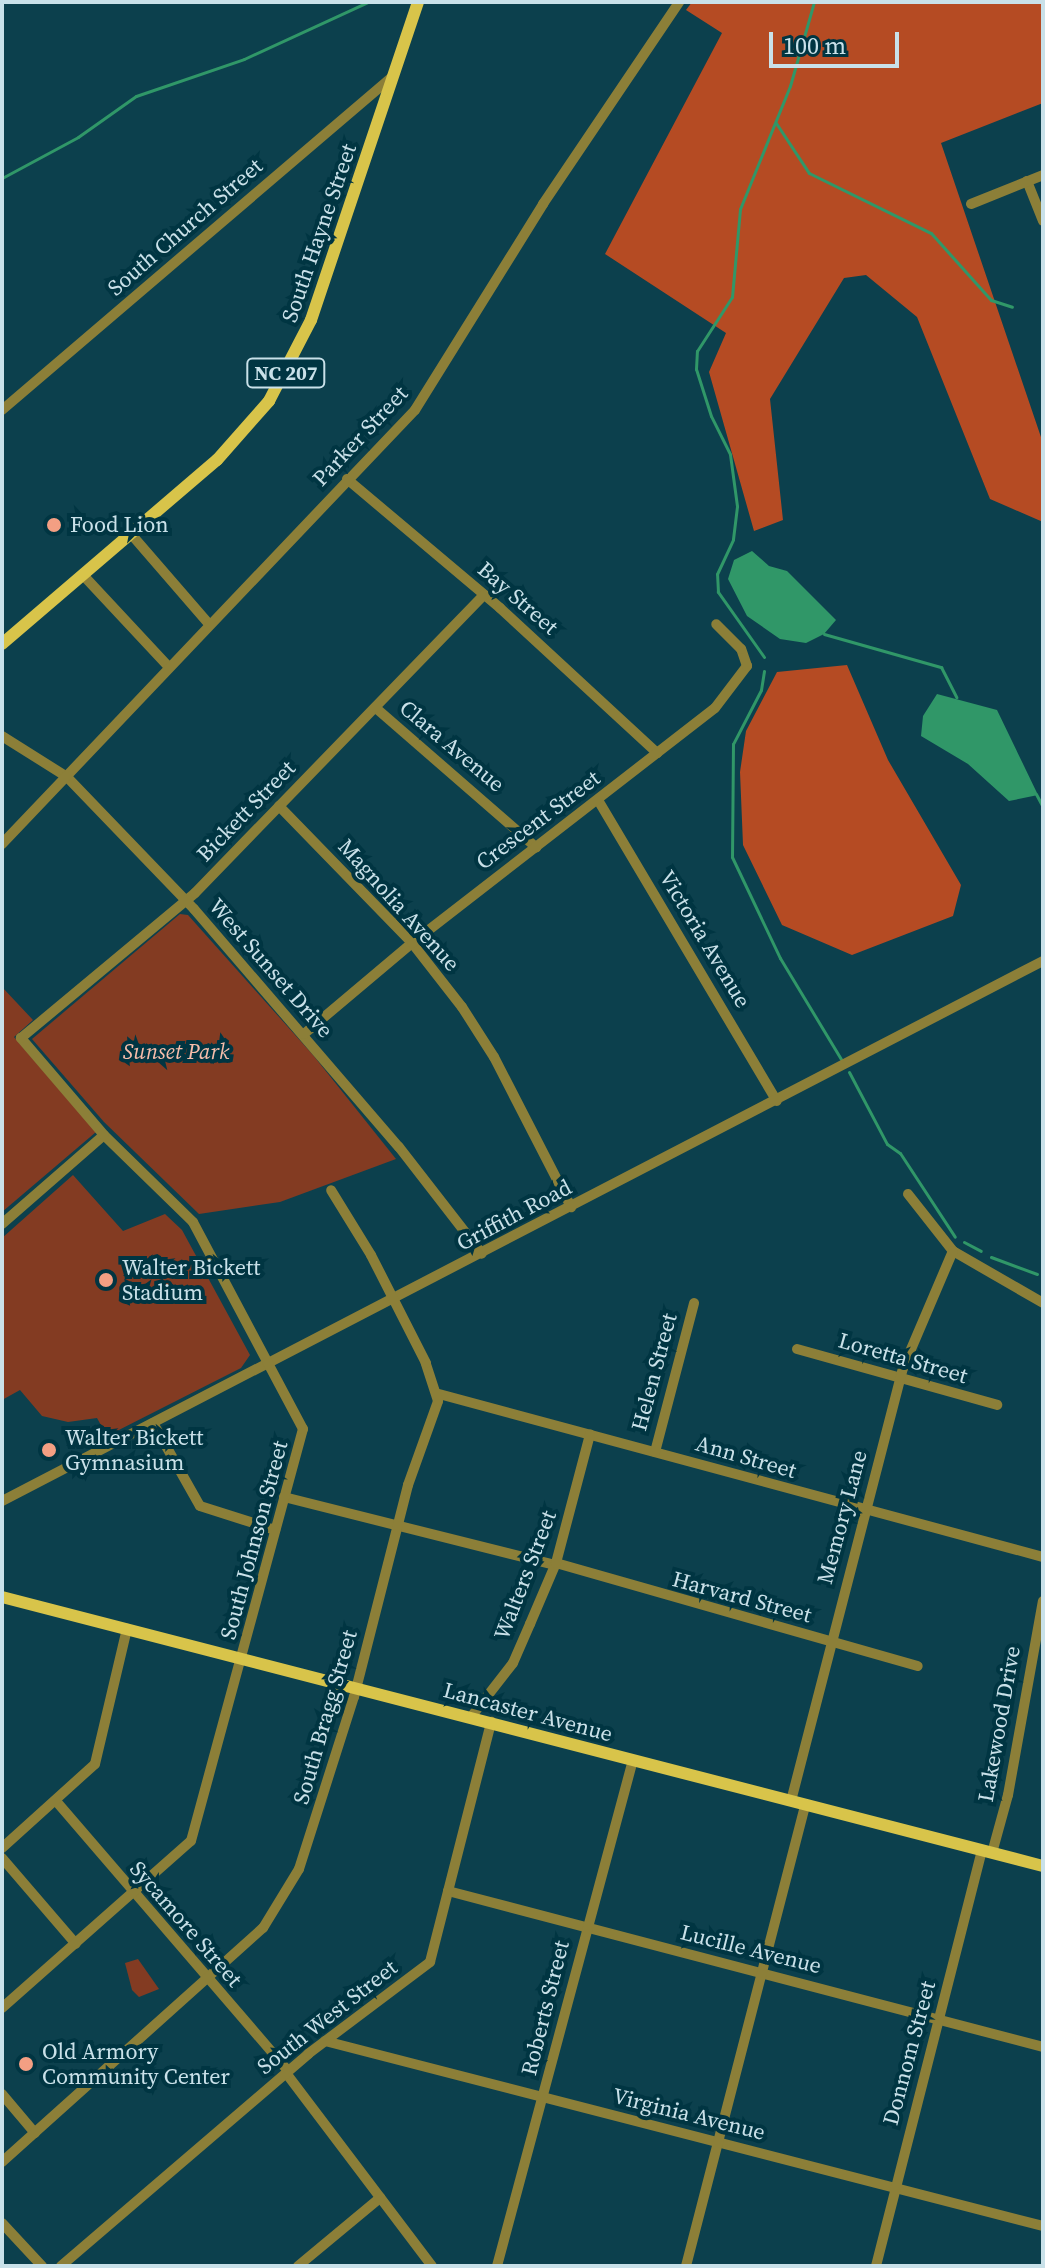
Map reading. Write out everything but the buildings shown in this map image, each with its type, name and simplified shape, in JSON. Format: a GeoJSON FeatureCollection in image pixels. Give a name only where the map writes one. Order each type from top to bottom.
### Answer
{"type":"FeatureCollection","features":[{"type":"Feature","properties":{"kind":"main road","name":"South Hayne Street"},"geometry":{"type":"LineString","coordinates":[[2,644],[230,447],[287,372],[311,320],[418,2]]}},
{"type":"Feature","properties":{"kind":"main road","name":"Lancaster Avenue"},"geometry":{"type":"LineString","coordinates":[[2,1597],[1043,1866]]}},
{"type":"Feature","properties":{"kind":"street","name":"Parker Street"},"geometry":{"type":"LineString","coordinates":[[2,844],[208,623],[415,410],[543,204],[679,2]]}},
{"type":"Feature","properties":{"kind":"street","name":"South Church Street"},"geometry":{"type":"LineString","coordinates":[[2,410],[394,74]]}},
{"type":"Feature","properties":{"kind":"street"},"geometry":{"type":"LineString","coordinates":[[971,204],[1043,175]]}},
{"type":"Feature","properties":{"kind":"street"},"geometry":{"type":"LineString","coordinates":[[1027,181],[1043,221]]}},
{"type":"Feature","properties":{"kind":"street","name":"Bay Street"},"geometry":{"type":"LineString","coordinates":[[347,479],[484,595],[657,753]]}},
{"type":"Feature","properties":{"kind":"street"},"geometry":{"type":"LineString","coordinates":[[131,534],[208,623]]}},
{"type":"Feature","properties":{"kind":"street"},"geometry":{"type":"LineString","coordinates":[[83,575],[168,666]]}},
{"type":"Feature","properties":{"kind":"street","name":"Bickett Street"},"geometry":{"type":"LineString","coordinates":[[21,1038],[185,901],[377,709],[484,595]]}},
{"type":"Feature","properties":{"kind":"street","name":"Crescent Street"},"geometry":{"type":"LineString","coordinates":[[304,1034],[412,943],[715,708],[747,666],[741,649],[716,624]]}},
{"type":"Feature","properties":{"kind":"street","name":"Clara Avenue"},"geometry":{"type":"LineString","coordinates":[[377,709],[536,847]]}},
{"type":"Feature","properties":{"kind":"street","name":"West Sunset Drive"},"geometry":{"type":"LineString","coordinates":[[2,736],[67,777],[185,901],[304,1034],[482,1254]]}},
{"type":"Feature","properties":{"kind":"street","name":"Victoria Avenue"},"geometry":{"type":"LineString","coordinates":[[598,800],[777,1101]]}},
{"type":"Feature","properties":{"kind":"street","name":"Magnolia Avenue"},"geometry":{"type":"LineString","coordinates":[[279,806],[412,943],[494,1057],[571,1207]]}},
{"type":"Feature","properties":{"kind":"street","name":"Griffith Road"},"geometry":{"type":"LineString","coordinates":[[2,1501],[393,1301],[1043,961]]}},
{"type":"Feature","properties":{"kind":"street","name":"South Johnson Street"},"geometry":{"type":"LineString","coordinates":[[2,2008],[134,1895],[191,1841],[243,1659],[303,1429],[272,1363],[193,1222],[104,1135],[21,1038]]}},
{"type":"Feature","properties":{"kind":"street"},"geometry":{"type":"LineString","coordinates":[[2,1224],[104,1135]]}},
{"type":"Feature","properties":{"kind":"street"},"geometry":{"type":"LineString","coordinates":[[331,1190],[393,1301],[439,1394]]}},
{"type":"Feature","properties":{"kind":"street"},"geometry":{"type":"LineString","coordinates":[[908,1194],[953,1251],[1043,1303]]}},
{"type":"Feature","properties":{"kind":"street","name":"Memory Lane"},"geometry":{"type":"LineString","coordinates":[[791,1801],[900,1377],[953,1251]]}},
{"type":"Feature","properties":{"kind":"street","name":"Helen Street"},"geometry":{"type":"LineString","coordinates":[[655,1452],[694,1303]]}},
{"type":"Feature","properties":{"kind":"street","name":"Loretta Street"},"geometry":{"type":"LineString","coordinates":[[797,1349],[997,1405]]}},
{"type":"Feature","properties":{"kind":"street","name":"Ann Street"},"geometry":{"type":"LineString","coordinates":[[439,1394],[1043,1557]]}},
{"type":"Feature","properties":{"kind":"street","name":"South Bragg Street"},"geometry":{"type":"LineString","coordinates":[[2,2162],[208,1981],[263,1928],[299,1869],[356,1688],[398,1524],[439,1394]]}},
{"type":"Feature","properties":{"kind":"street"},"geometry":{"type":"LineString","coordinates":[[153,1423],[200,1506],[275,1530]]}},
{"type":"Feature","properties":{"kind":"street","name":"Walters Street"},"geometry":{"type":"LineString","coordinates":[[471,1717],[513,1663],[555,1564],[590,1434]]}},
{"type":"Feature","properties":{"kind":"street","name":"Harvard Street"},"geometry":{"type":"LineString","coordinates":[[284,1497],[555,1564],[918,1666]]}},
{"type":"Feature","properties":{"kind":"street","name":"Lakewood Drive"},"geometry":{"type":"LineString","coordinates":[[987,1852],[1008,1795],[1043,1601]]}},
{"type":"Feature","properties":{"kind":"street"},"geometry":{"type":"LineString","coordinates":[[2,1848],[95,1764],[127,1629]]}},
{"type":"Feature","properties":{"kind":"street","name":"South West Street"},"geometry":{"type":"LineString","coordinates":[[61,2266],[287,2072],[430,1962],[491,1722]]}},
{"type":"Feature","properties":{"kind":"street","name":"Roberts Street"},"geometry":{"type":"LineString","coordinates":[[497,2266],[633,1760]]}},
{"type":"Feature","properties":{"kind":"street","name":"Sycamore Street"},"geometry":{"type":"LineString","coordinates":[[56,1801],[287,2072],[432,2266]]}},
{"type":"Feature","properties":{"kind":"street"},"geometry":{"type":"LineString","coordinates":[[686,2266],[805,1805]]}},
{"type":"Feature","properties":{"kind":"street","name":"Donnom Street"},"geometry":{"type":"LineString","coordinates":[[876,2266],[938,2019],[987,1852]]}},
{"type":"Feature","properties":{"kind":"street"},"geometry":{"type":"LineString","coordinates":[[2,1858],[76,1944]]}},
{"type":"Feature","properties":{"kind":"street","name":"Lucille Avenue"},"geometry":{"type":"LineString","coordinates":[[448,1891],[1043,2047]]}},
{"type":"Feature","properties":{"kind":"street","name":"Virginia Avenue"},"geometry":{"type":"LineString","coordinates":[[325,2041],[1043,2226]]}},
{"type":"Feature","properties":{"kind":"street"},"geometry":{"type":"LineString","coordinates":[[2,2094],[35,2133]]}},
{"type":"Feature","properties":{"kind":"street"},"geometry":{"type":"LineString","coordinates":[[298,2266],[380,2198]]}},
{"type":"Feature","properties":{"kind":"street"},"geometry":{"type":"LineString","coordinates":[[2,2223],[42,2266]]}},
{"type":"Feature","properties":{"kind":"green space","name":"Sunset Park"},"geometry":{"type":"Polygon","coordinates":[[[180,914],[188,915],[313,1055],[396,1159],[280,1202],[199,1214],[104,1122],[32,1039],[180,914]]]}},
{"type":"Feature","properties":{"kind":"green space"},"geometry":{"type":"Polygon","coordinates":[[[2,987],[33,1020],[14,1037],[96,1132],[2,1212],[2,987]]]}},
{"type":"Feature","properties":{"kind":"green space","name":"Walter Bickett Stadium"},"geometry":{"type":"Polygon","coordinates":[[[73,1175],[123,1231],[165,1214],[182,1230],[250,1355],[241,1368],[107,1436],[97,1418],[68,1422],[42,1416],[20,1390],[2,1400],[2,1238],[73,1175]]]}},
{"type":"Feature","properties":{"kind":"green space"},"geometry":{"type":"Polygon","coordinates":[[[138,1959],[159,1989],[139,1997],[132,1990],[125,1963],[138,1959]]]}},
{"type":"Feature","properties":{"kind":"shaded area"},"geometry":{"type":"Polygon","coordinates":[[[692,2],[1043,2],[1043,103],[941,143],[1043,443],[1043,522],[990,499],[917,317],[866,275],[844,278],[770,399],[783,520],[754,531],[709,372],[726,333],[605,254],[722,33],[686,10],[692,2]]]}},
{"type":"Feature","properties":{"kind":"shaded area"},"geometry":{"type":"Polygon","coordinates":[[[752,551],[769,566],[787,571],[836,620],[824,634],[806,643],[780,639],[747,616],[728,579],[734,560],[752,551]]]}},
{"type":"Feature","properties":{"kind":"shaded area"},"geometry":{"type":"Polygon","coordinates":[[[847,665],[888,760],[961,885],[953,916],[852,955],[782,925],[743,845],[740,772],[746,731],[777,672],[847,665]]]}},
{"type":"Feature","properties":{"kind":"shaded area"},"geometry":{"type":"Polygon","coordinates":[[[937,694],[997,710],[1038,795],[1009,801],[968,764],[921,736],[923,716],[937,694]]]}},
{"type":"Feature","properties":{"kind":"waterway"},"geometry":{"type":"LineString","coordinates":[[2,178],[78,137],[136,96],[244,59],[368,2]]}},
{"type":"Feature","properties":{"kind":"waterway"},"geometry":{"type":"LineString","coordinates":[[764,657],[718,592],[717,574],[733,539],[737,506],[730,454],[711,416],[696,369],[697,351],[732,297],[740,209],[790,86],[814,2]]}},
{"type":"Feature","properties":{"kind":"waterway"},"geometry":{"type":"LineString","coordinates":[[776,123],[809,173],[931,233],[991,300],[1012,307]]}},
{"type":"Feature","properties":{"kind":"waterway"},"geometry":{"type":"LineString","coordinates":[[824,634],[941,667],[956,697]]}},
{"type":"Feature","properties":{"kind":"waterway"},"geometry":{"type":"LineString","coordinates":[[764,671],[761,690],[733,744],[732,857],[780,958],[841,1059]]}},
{"type":"Feature","properties":{"kind":"waterway"},"geometry":{"type":"LineString","coordinates":[[1036,794],[1043,807]]}},
{"type":"Feature","properties":{"kind":"waterway"},"geometry":{"type":"LineString","coordinates":[[849,1072],[887,1144],[900,1153],[955,1237]]}},
{"type":"Feature","properties":{"kind":"waterway"},"geometry":{"type":"LineString","coordinates":[[964,1242],[981,1251]]}},
{"type":"Feature","properties":{"kind":"waterway"},"geometry":{"type":"LineString","coordinates":[[991,1257],[1037,1274]]}},
{"type":"Feature","properties":{"kind":"place","name":"Food Lion"},"geometry":{"type":"Point","coordinates":[54,525]}},
{"type":"Feature","properties":{"kind":"place","name":"Walter Bickett Stadium"},"geometry":{"type":"Point","coordinates":[106,1280]}},
{"type":"Feature","properties":{"kind":"place","name":"Walter Bickett Gymnasium"},"geometry":{"type":"Point","coordinates":[49,1450]}},
{"type":"Feature","properties":{"kind":"place","name":"Old Armory Community Center"},"geometry":{"type":"Point","coordinates":[26,2064]}}]}
